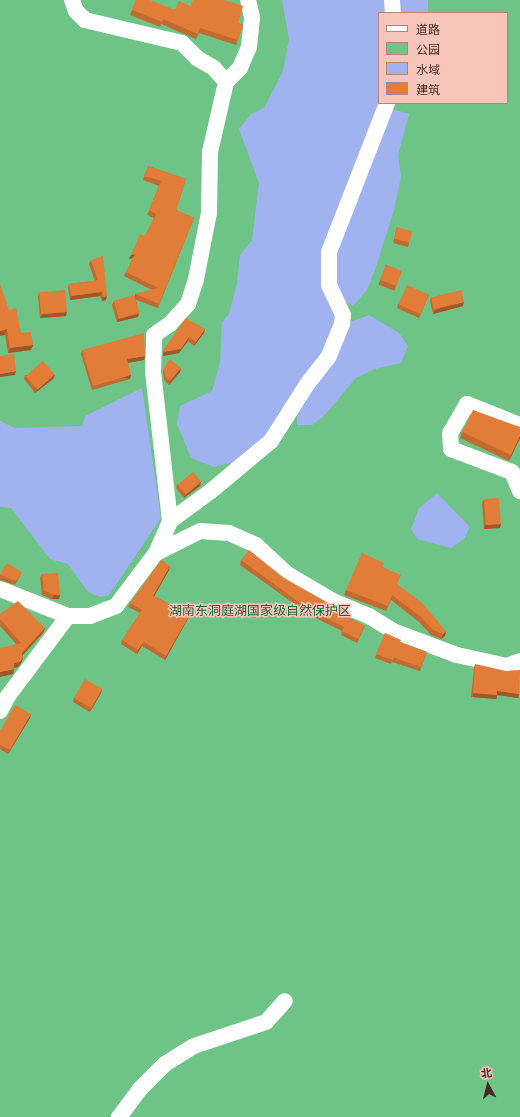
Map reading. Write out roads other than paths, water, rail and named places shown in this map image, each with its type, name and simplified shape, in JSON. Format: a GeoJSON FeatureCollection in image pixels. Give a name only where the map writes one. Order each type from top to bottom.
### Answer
{"type":"FeatureCollection","features":[{"type":"Feature","properties":{"kind":"street"},"geometry":{"type":"LineString","coordinates":[[72,0],[76,11],[84,20],[182,43],[197,58],[214,68],[226,82]]}},
{"type":"Feature","properties":{"kind":"street"},"geometry":{"type":"LineString","coordinates":[[0,589],[68,616],[90,616],[116,606],[156,553],[170,520],[153,372],[154,335],[170,324],[188,304],[196,279],[209,213],[210,152],[226,82],[240,68],[249,47],[252,17],[248,0]]}},
{"type":"Feature","properties":{"kind":"street"},"geometry":{"type":"LineString","coordinates":[[392,0],[393,12]]}},
{"type":"Feature","properties":{"kind":"street"},"geometry":{"type":"LineString","coordinates":[[170,520],[211,491],[271,441],[308,383],[330,356],[342,324],[343,315],[329,286],[329,252],[387,104]]}},
{"type":"Feature","properties":{"kind":"street"},"geometry":{"type":"LineString","coordinates":[[520,425],[467,404],[450,433],[451,449],[512,472],[520,492]]}},
{"type":"Feature","properties":{"kind":"street"},"geometry":{"type":"LineString","coordinates":[[156,553],[200,531],[229,533],[256,545],[287,574],[333,601],[369,616],[393,631],[457,655],[507,666],[520,662]]}},
{"type":"Feature","properties":{"kind":"street"},"geometry":{"type":"LineString","coordinates":[[0,711],[8,696],[68,616]]}},
{"type":"Feature","properties":{"kind":"street"},"geometry":{"type":"LineString","coordinates":[[119,1117],[140,1089],[166,1064],[194,1046],[266,1022],[285,1001]]}},
{"type":"Feature","properties":{"kind":"water"},"geometry":{"type":"Polygon","coordinates":[[[282,0],[389,0],[389,12],[378,12],[379,104],[331,229],[337,324],[332,343],[301,380],[290,396],[277,425],[263,441],[235,462],[214,467],[191,458],[177,424],[180,406],[212,391],[220,363],[222,322],[229,314],[237,283],[240,255],[252,240],[259,183],[239,129],[251,114],[264,108],[283,71],[289,39],[282,0]]]}},
{"type":"Feature","properties":{"kind":"water"},"geometry":{"type":"Polygon","coordinates":[[[395,0],[428,0],[428,12],[395,12],[395,0]]]}},
{"type":"Feature","properties":{"kind":"water"},"geometry":{"type":"Polygon","coordinates":[[[388,108],[409,114],[398,155],[401,177],[394,210],[376,267],[367,290],[353,306],[343,300],[333,284],[333,252],[388,108]]]}},
{"type":"Feature","properties":{"kind":"water"},"geometry":{"type":"Polygon","coordinates":[[[369,315],[399,333],[408,346],[401,363],[375,369],[356,378],[324,416],[312,425],[297,425],[297,416],[308,390],[350,322],[369,315]]]}},
{"type":"Feature","properties":{"kind":"water"},"geometry":{"type":"Polygon","coordinates":[[[142,388],[161,518],[109,595],[100,597],[88,592],[68,564],[50,559],[11,508],[0,507],[0,421],[15,428],[82,426],[85,416],[142,388]]]}},
{"type":"Feature","properties":{"kind":"water"},"geometry":{"type":"Polygon","coordinates":[[[437,493],[470,527],[464,539],[451,548],[417,539],[411,529],[419,508],[437,493]]]}},
{"type":"Feature","properties":{"kind":"park label","name":"湖南东洞庭湖国家级自然保护区"},"geometry":{"type":"Point","coordinates":[260,610]}}]}
